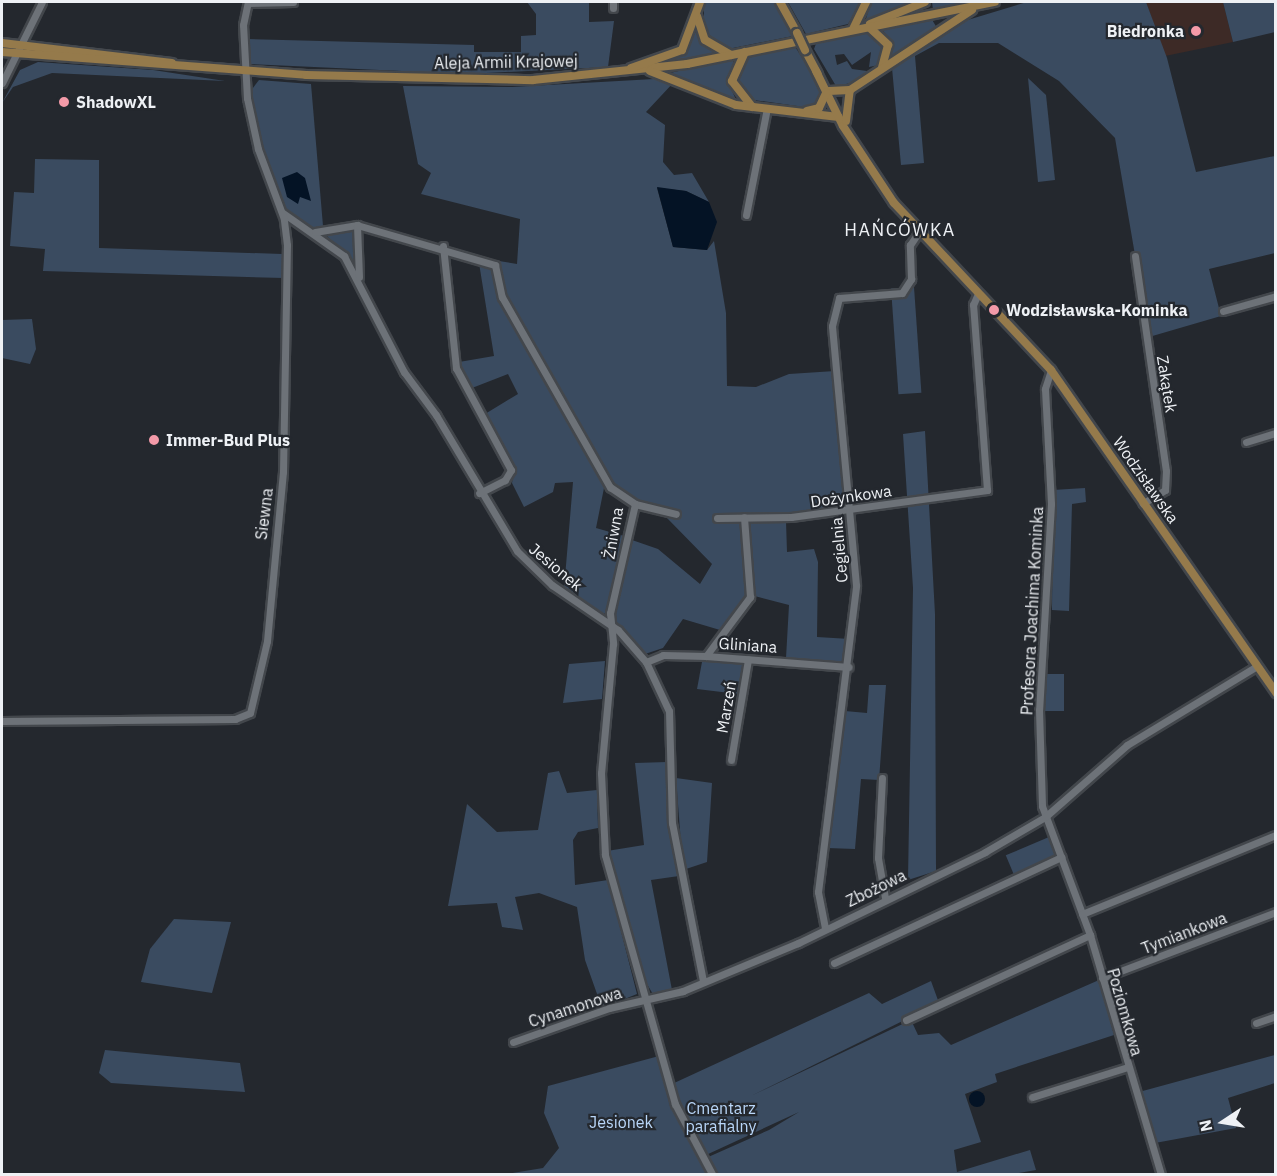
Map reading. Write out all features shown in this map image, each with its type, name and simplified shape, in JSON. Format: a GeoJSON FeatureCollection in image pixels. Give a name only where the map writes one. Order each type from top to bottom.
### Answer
{"type":"FeatureCollection","features":[{"type":"Feature","properties":{"kind":"main road"},"geometry":{"type":"LineString","coordinates":[[620,72],[681,51],[700,2]]}},
{"type":"Feature","properties":{"kind":"main road","name":"Wodzisławska"},"geometry":{"type":"LineString","coordinates":[[780,2],[872,171],[918,233],[1051,370],[1275,693]]}},
{"type":"Feature","properties":{"kind":"main road"},"geometry":{"type":"LineString","coordinates":[[853,29],[866,2]]}},
{"type":"Feature","properties":{"kind":"main road","name":"Aleja Armii Krajowej"},"geometry":{"type":"LineString","coordinates":[[866,26],[925,2]]}},
{"type":"Feature","properties":{"kind":"main road","name":"Aleja Armii Krajowej"},"geometry":{"type":"LineString","coordinates":[[2,52],[21,49],[123,53],[178,65],[245,72],[496,81],[647,69],[731,55],[991,2]]}},
{"type":"Feature","properties":{"kind":"main road"},"geometry":{"type":"LineString","coordinates":[[807,111],[819,108],[827,92],[850,90],[991,2]]}},
{"type":"Feature","properties":{"kind":"main road"},"geometry":{"type":"LineString","coordinates":[[697,13],[705,40],[731,55]]}},
{"type":"Feature","properties":{"kind":"main road"},"geometry":{"type":"LineString","coordinates":[[866,26],[886,39],[889,52],[882,68]]}},
{"type":"Feature","properties":{"kind":"main road","name":"Aleja Armii Krajowej"},"geometry":{"type":"LineString","coordinates":[[2,43],[21,49]]}},
{"type":"Feature","properties":{"kind":"main road"},"geometry":{"type":"LineString","coordinates":[[745,52],[732,81],[752,107]]}},
{"type":"Feature","properties":{"kind":"main road"},"geometry":{"type":"LineString","coordinates":[[647,69],[752,107],[807,111],[842,119],[850,90]]}},
{"type":"Feature","properties":{"kind":"street"},"geometry":{"type":"LineString","coordinates":[[2,83],[21,49],[42,2]]}},
{"type":"Feature","properties":{"kind":"street"},"geometry":{"type":"LineString","coordinates":[[248,2],[293,2]]}},
{"type":"Feature","properties":{"kind":"street","name":"Siewna"},"geometry":{"type":"LineString","coordinates":[[2,721],[235,719],[250,713],[267,641],[283,472],[283,213],[258,149],[245,72],[248,2]]}},
{"type":"Feature","properties":{"kind":"street"},"geometry":{"type":"LineString","coordinates":[[746,215],[766,108]]}},
{"type":"Feature","properties":{"kind":"street","name":"Jesionek"},"geometry":{"type":"LineString","coordinates":[[283,213],[315,232],[344,256],[358,277],[404,372],[436,415],[479,493],[525,561],[613,625],[646,662],[669,711],[672,823],[704,981]]}},
{"type":"Feature","properties":{"kind":"street"},"geometry":{"type":"LineString","coordinates":[[315,232],[357,225],[358,277]]}},
{"type":"Feature","properties":{"kind":"street","name":"Żniwna"},"geometry":{"type":"LineString","coordinates":[[357,225],[443,246],[495,265],[502,297],[610,487],[635,504],[610,613],[613,625],[601,773],[603,837],[635,972],[646,1000]]}},
{"type":"Feature","properties":{"kind":"street","name":"Cegielnia"},"geometry":{"type":"LineString","coordinates":[[825,928],[818,892],[849,667],[856,585],[833,317],[839,298],[902,293],[911,279],[910,245],[918,233]]}},
{"type":"Feature","properties":{"kind":"street"},"geometry":{"type":"LineString","coordinates":[[443,246],[456,368],[511,470],[505,480],[479,493]]}},
{"type":"Feature","properties":{"kind":"street","name":"Zakątek"},"geometry":{"type":"LineString","coordinates":[[1135,256],[1166,471],[1165,490],[1143,503]]}},
{"type":"Feature","properties":{"kind":"street","name":"Dożynkowa"},"geometry":{"type":"LineString","coordinates":[[717,518],[849,510],[987,490],[973,305],[978,294]]}},
{"type":"Feature","properties":{"kind":"street"},"geometry":{"type":"LineString","coordinates":[[1223,311],[1275,296]]}},
{"type":"Feature","properties":{"kind":"street","name":"Profesora Joachima Kominka"},"geometry":{"type":"LineString","coordinates":[[1045,817],[1039,710],[1051,573],[1045,389],[1051,370]]}},
{"type":"Feature","properties":{"kind":"street"},"geometry":{"type":"LineString","coordinates":[[1246,442],[1275,433]]}},
{"type":"Feature","properties":{"kind":"street"},"geometry":{"type":"LineString","coordinates":[[635,504],[676,514]]}},
{"type":"Feature","properties":{"kind":"street"},"geometry":{"type":"LineString","coordinates":[[706,656],[750,597],[744,518]]}},
{"type":"Feature","properties":{"kind":"street","name":"Gliniana"},"geometry":{"type":"LineString","coordinates":[[646,662],[663,655],[706,656],[849,667]]}},
{"type":"Feature","properties":{"kind":"street","name":"Marzeń"},"geometry":{"type":"LineString","coordinates":[[731,760],[748,659]]}},
{"type":"Feature","properties":{"kind":"street","name":"Zbożowa"},"geometry":{"type":"LineString","coordinates":[[646,1000],[704,981],[825,928],[885,897],[996,847],[1045,817],[1127,745],[1257,666]]}},
{"type":"Feature","properties":{"kind":"street"},"geometry":{"type":"LineString","coordinates":[[882,778],[878,858],[885,897]]}},
{"type":"Feature","properties":{"kind":"street","name":"Poziomkowa"},"geometry":{"type":"LineString","coordinates":[[1045,817],[1090,935],[1161,1174]]}},
{"type":"Feature","properties":{"kind":"street"},"geometry":{"type":"LineString","coordinates":[[1082,914],[1275,836]]}},
{"type":"Feature","properties":{"kind":"street"},"geometry":{"type":"LineString","coordinates":[[834,963],[1061,857]]}},
{"type":"Feature","properties":{"kind":"street","name":"Tymiankowa"},"geometry":{"type":"LineString","coordinates":[[1102,978],[1275,912]]}},
{"type":"Feature","properties":{"kind":"street"},"geometry":{"type":"LineString","coordinates":[[906,1020],[1090,935]]}},
{"type":"Feature","properties":{"kind":"street"},"geometry":{"type":"LineString","coordinates":[[646,1000],[675,1104],[712,1174]]}},
{"type":"Feature","properties":{"kind":"street","name":"Cynamonowa"},"geometry":{"type":"LineString","coordinates":[[513,1042],[646,1000]]}},
{"type":"Feature","properties":{"kind":"street"},"geometry":{"type":"LineString","coordinates":[[1256,1023],[1275,1016]]}},
{"type":"Feature","properties":{"kind":"street"},"geometry":{"type":"LineString","coordinates":[[1032,1097],[1128,1067]]}},
{"type":"Feature","properties":{"kind":"shaded area"},"geometry":{"type":"Polygon","coordinates":[[[1146,2],[1223,2],[1233,42],[1165,56],[1146,2]]]}},
{"type":"Feature","properties":{"kind":"shaded area"},"geometry":{"type":"Polygon","coordinates":[[[297,172],[305,178],[311,201],[300,197],[298,204],[287,197],[282,178],[297,172]]]}},
{"type":"Feature","properties":{"kind":"shaded area"},"geometry":{"type":"Polygon","coordinates":[[[657,187],[686,191],[709,202],[717,222],[707,250],[673,247],[657,187]]]}},
{"type":"Feature","properties":{"kind":"shaded area"},"geometry":{"type":"Polygon","coordinates":[[[974,1091],[980,1091],[985,1099],[983,1105],[974,1107],[969,1102],[969,1096],[974,1091]]]}},
{"type":"Feature","properties":{"kind":"green space"},"geometry":{"type":"Polygon","coordinates":[[[527,2],[589,2],[589,22],[614,21],[608,67],[467,74],[249,64],[247,55],[246,39],[474,45],[474,52],[521,52],[521,36],[536,35],[536,14],[527,2]]]}},
{"type":"Feature","properties":{"kind":"green space"},"geometry":{"type":"Polygon","coordinates":[[[704,2],[775,2],[793,36],[728,49],[704,31],[704,2]]]}},
{"type":"Feature","properties":{"kind":"green space"},"geometry":{"type":"Polygon","coordinates":[[[788,2],[862,2],[848,24],[806,34],[788,2]]]}},
{"type":"Feature","properties":{"kind":"green space"},"geometry":{"type":"Polygon","coordinates":[[[871,2],[916,2],[865,22],[871,2]]]}},
{"type":"Feature","properties":{"kind":"green space"},"geometry":{"type":"Polygon","coordinates":[[[932,2],[975,2],[933,10],[932,2]]]}},
{"type":"Feature","properties":{"kind":"green space"},"geometry":{"type":"Polygon","coordinates":[[[1027,2],[1146,2],[1167,58],[1196,172],[1275,156],[1275,253],[1209,269],[1221,316],[1149,337],[1115,138],[1059,81],[998,43],[939,43],[915,56],[924,163],[901,165],[892,68],[961,22],[1027,2]]]}},
{"type":"Feature","properties":{"kind":"green space"},"geometry":{"type":"Polygon","coordinates":[[[1223,2],[1275,2],[1275,32],[1233,42],[1223,2]]]}},
{"type":"Feature","properties":{"kind":"green space"},"geometry":{"type":"Polygon","coordinates":[[[931,18],[937,28],[892,58],[892,43],[882,29],[931,18]]]}},
{"type":"Feature","properties":{"kind":"green space"},"geometry":{"type":"Polygon","coordinates":[[[694,31],[716,54],[669,63],[686,49],[694,31]]]}},
{"type":"Feature","properties":{"kind":"green space"},"geometry":{"type":"Polygon","coordinates":[[[864,31],[884,47],[879,65],[869,67],[871,52],[852,65],[844,54],[835,55],[837,65],[847,61],[852,69],[867,71],[856,82],[836,86],[814,49],[817,41],[864,31]]]}},
{"type":"Feature","properties":{"kind":"green space"},"geometry":{"type":"Polygon","coordinates":[[[794,45],[820,86],[818,104],[804,107],[747,99],[737,75],[745,59],[794,45]]]}},
{"type":"Feature","properties":{"kind":"green space"},"geometry":{"type":"Polygon","coordinates":[[[734,58],[729,84],[737,102],[670,73],[734,58]]]}},
{"type":"Feature","properties":{"kind":"green space"},"geometry":{"type":"Polygon","coordinates":[[[38,62],[153,70],[225,81],[52,73],[13,87],[2,103],[20,70],[38,62]]]}},
{"type":"Feature","properties":{"kind":"green space"},"geometry":{"type":"Polygon","coordinates":[[[1028,78],[1046,95],[1055,180],[1038,182],[1028,78]]]}},
{"type":"Feature","properties":{"kind":"green space"},"geometry":{"type":"Polygon","coordinates":[[[654,79],[674,82],[646,112],[665,125],[663,162],[674,175],[692,173],[709,202],[686,191],[657,188],[673,247],[707,250],[714,241],[726,313],[727,386],[756,387],[789,374],[835,371],[845,512],[786,521],[787,552],[814,549],[818,562],[817,637],[850,639],[847,664],[786,658],[789,605],[751,595],[720,630],[683,619],[663,648],[645,654],[615,623],[613,612],[632,540],[658,549],[700,584],[712,564],[667,518],[638,509],[604,488],[596,528],[624,536],[607,611],[603,615],[564,589],[573,482],[555,483],[553,492],[524,507],[512,483],[514,470],[485,414],[518,394],[508,374],[472,388],[459,362],[494,356],[479,263],[449,253],[517,264],[520,219],[421,194],[431,173],[418,164],[403,86],[512,87],[654,79]]]}},
{"type":"Feature","properties":{"kind":"green space"},"geometry":{"type":"Polygon","coordinates":[[[259,80],[311,84],[323,226],[315,229],[285,211],[260,147],[249,93],[259,80]]]}},
{"type":"Feature","properties":{"kind":"green space"},"geometry":{"type":"Polygon","coordinates":[[[35,159],[99,160],[99,248],[282,254],[284,278],[43,271],[45,249],[10,246],[14,192],[34,193],[35,159]]]}},
{"type":"Feature","properties":{"kind":"green space"},"geometry":{"type":"Polygon","coordinates":[[[353,228],[356,233],[358,268],[323,232],[353,228]]]}},
{"type":"Feature","properties":{"kind":"green space"},"geometry":{"type":"Polygon","coordinates":[[[914,287],[921,393],[898,394],[891,289],[914,287]]]}},
{"type":"Feature","properties":{"kind":"green space"},"geometry":{"type":"Polygon","coordinates":[[[32,319],[36,349],[30,364],[2,358],[2,320],[32,319]]]}},
{"type":"Feature","properties":{"kind":"green space"},"geometry":{"type":"Polygon","coordinates":[[[925,431],[935,614],[936,871],[908,880],[913,588],[903,434],[925,431]]]}},
{"type":"Feature","properties":{"kind":"green space"},"geometry":{"type":"Polygon","coordinates":[[[1085,488],[1086,502],[1072,504],[1069,611],[1052,610],[1053,490],[1085,488]]]}},
{"type":"Feature","properties":{"kind":"green space"},"geometry":{"type":"Polygon","coordinates":[[[605,661],[602,699],[563,703],[569,664],[605,661]]]}},
{"type":"Feature","properties":{"kind":"green space"},"geometry":{"type":"Polygon","coordinates":[[[745,661],[738,694],[697,689],[702,662],[745,661]]]}},
{"type":"Feature","properties":{"kind":"green space"},"geometry":{"type":"Polygon","coordinates":[[[1044,674],[1064,674],[1064,711],[1044,711],[1044,674]]]}},
{"type":"Feature","properties":{"kind":"green space"},"geometry":{"type":"Polygon","coordinates":[[[869,685],[886,685],[879,780],[861,779],[855,849],[827,848],[845,711],[867,713],[869,685]]]}},
{"type":"Feature","properties":{"kind":"green space"},"geometry":{"type":"Polygon","coordinates":[[[667,762],[668,820],[679,876],[651,880],[672,990],[654,996],[637,967],[607,851],[644,845],[635,763],[667,762]]]}},
{"type":"Feature","properties":{"kind":"green space"},"geometry":{"type":"Polygon","coordinates":[[[559,771],[567,793],[597,790],[598,828],[578,832],[573,840],[575,885],[608,880],[637,994],[602,1008],[585,960],[577,907],[539,893],[515,897],[523,930],[502,927],[497,903],[448,906],[467,804],[497,832],[538,830],[548,773],[559,771]]]}},
{"type":"Feature","properties":{"kind":"green space"},"geometry":{"type":"Polygon","coordinates":[[[676,778],[712,783],[707,862],[683,870],[676,778]]]}},
{"type":"Feature","properties":{"kind":"green space"},"geometry":{"type":"Polygon","coordinates":[[[1049,837],[1057,856],[1014,875],[1006,855],[1049,837]]]}},
{"type":"Feature","properties":{"kind":"green space"},"geometry":{"type":"Polygon","coordinates":[[[174,919],[231,922],[212,993],[141,982],[150,949],[174,919]]]}},
{"type":"Feature","properties":{"kind":"green space","name":"Cmentarz parafialny"},"geometry":{"type":"Polygon","coordinates":[[[1099,980],[1114,1035],[995,1074],[997,1082],[965,1094],[981,1142],[954,1150],[957,1172],[1030,1150],[1036,1170],[1013,1174],[507,1174],[543,1168],[559,1148],[544,1113],[548,1086],[659,1056],[669,1100],[699,1158],[706,1158],[769,1130],[799,1112],[706,1155],[672,1084],[869,993],[882,1004],[931,981],[939,1003],[751,1096],[911,1020],[918,1035],[939,1033],[951,1045],[1099,980]]]}},
{"type":"Feature","properties":{"kind":"green space"},"geometry":{"type":"Polygon","coordinates":[[[105,1050],[240,1063],[245,1092],[111,1083],[99,1073],[105,1050]]]}},
{"type":"Feature","properties":{"kind":"green space"},"geometry":{"type":"Polygon","coordinates":[[[1275,1055],[1275,1083],[1228,1098],[1236,1128],[1155,1143],[1139,1092],[1275,1055]]]}},
{"type":"Feature","properties":{"kind":"place","name":"Biedronka"},"geometry":{"type":"Point","coordinates":[1196,31]}},
{"type":"Feature","properties":{"kind":"place","name":"ShadowXL"},"geometry":{"type":"Point","coordinates":[64,102]}},
{"type":"Feature","properties":{"kind":"place","name":"Wodzisławska-Kominka"},"geometry":{"type":"Point","coordinates":[994,310]}},
{"type":"Feature","properties":{"kind":"place","name":"Immer-Bud Plus"},"geometry":{"type":"Point","coordinates":[154,440]}},
{"type":"Feature","properties":{"kind":"district","name":"HAŃCÓWKA"},"geometry":{"type":"Point","coordinates":[900,230]}}]}
